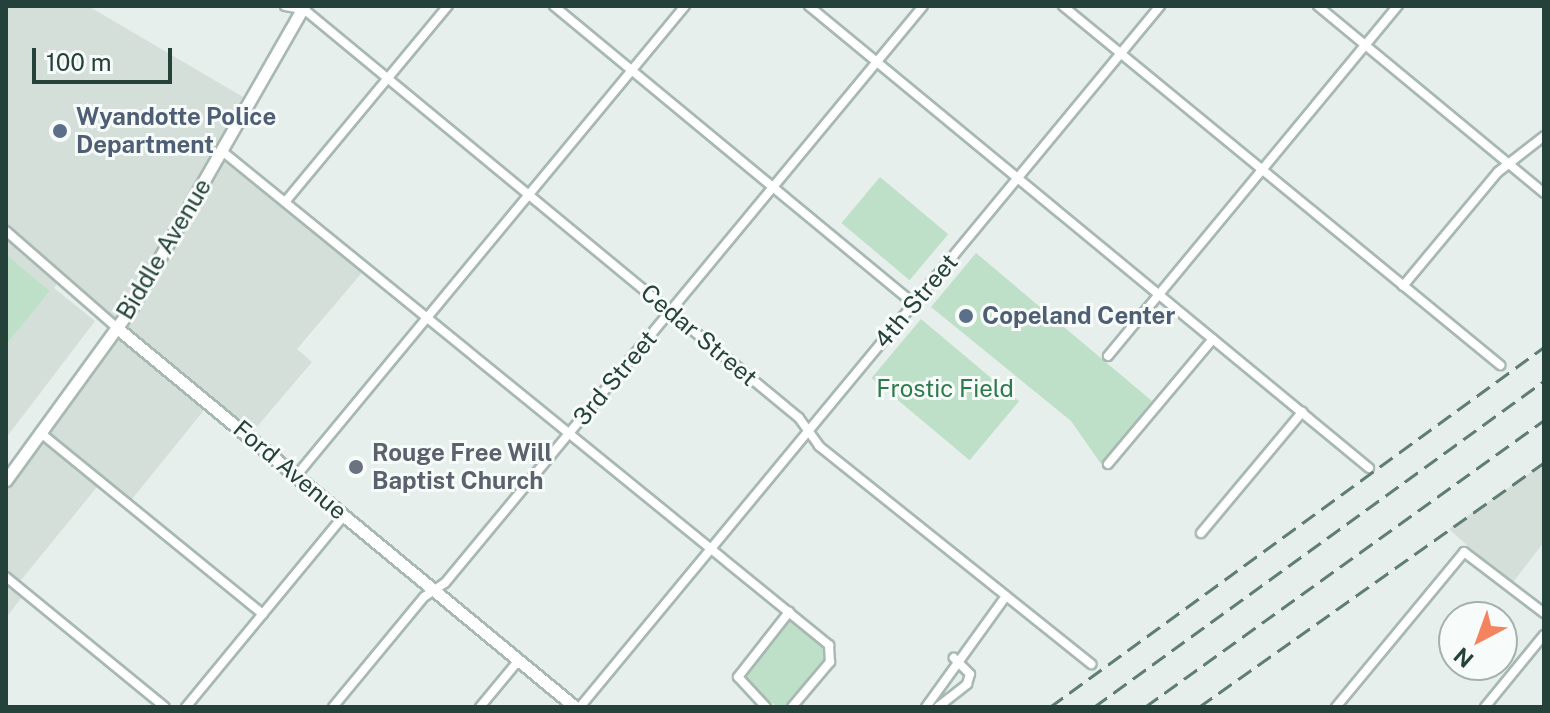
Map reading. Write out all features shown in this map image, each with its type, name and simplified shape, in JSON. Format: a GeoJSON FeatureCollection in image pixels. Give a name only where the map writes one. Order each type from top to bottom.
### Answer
{"type":"FeatureCollection","features":[{"type":"Feature","properties":{"kind":"main road","name":"Biddle Avenue"},"geometry":{"type":"LineString","coordinates":[[6,480],[117,328],[222,151],[302,7]]}},
{"type":"Feature","properties":{"kind":"main road","name":"Ford Avenue"},"geometry":{"type":"LineString","coordinates":[[117,328],[577,707]]}},
{"type":"Feature","properties":{"kind":"street"},"geometry":{"type":"LineString","coordinates":[[285,6],[302,7]]}},
{"type":"Feature","properties":{"kind":"street"},"geometry":{"type":"LineString","coordinates":[[285,202],[448,6]]}},
{"type":"Feature","properties":{"kind":"street"},"geometry":{"type":"LineString","coordinates":[[554,6],[914,304]]}},
{"type":"Feature","properties":{"kind":"street"},"geometry":{"type":"LineString","coordinates":[[296,476],[685,6]]}},
{"type":"Feature","properties":{"kind":"street"},"geometry":{"type":"LineString","coordinates":[[809,6],[1369,468]]}},
{"type":"Feature","properties":{"kind":"street","name":"3rd Street"},"geometry":{"type":"LineString","coordinates":[[333,707],[567,435],[923,6]]}},
{"type":"Feature","properties":{"kind":"street"},"geometry":{"type":"LineString","coordinates":[[1063,6],[1500,365]]}},
{"type":"Feature","properties":{"kind":"street","name":"4th Street"},"geometry":{"type":"LineString","coordinates":[[577,707],[1160,6]]}},
{"type":"Feature","properties":{"kind":"street"},"geometry":{"type":"LineString","coordinates":[[1318,6],[1544,193]]}},
{"type":"Feature","properties":{"kind":"street"},"geometry":{"type":"LineString","coordinates":[[1108,356],[1398,6]]}},
{"type":"Feature","properties":{"kind":"street","name":"Cedar Street"},"geometry":{"type":"LineString","coordinates":[[302,7],[1091,664]]}},
{"type":"Feature","properties":{"kind":"street"},"geometry":{"type":"LineString","coordinates":[[1403,286],[1509,163],[1544,136]]}},
{"type":"Feature","properties":{"kind":"street"},"geometry":{"type":"LineString","coordinates":[[222,151],[567,435],[789,612],[833,655],[792,707]]}},
{"type":"Feature","properties":{"kind":"street","name":"Ford Avenue"},"geometry":{"type":"LineString","coordinates":[[6,231],[117,328]]}},
{"type":"Feature","properties":{"kind":"street"},"geometry":{"type":"LineString","coordinates":[[1108,464],[1213,339]]}},
{"type":"Feature","properties":{"kind":"street"},"geometry":{"type":"LineString","coordinates":[[1201,533],[1302,412]]}},
{"type":"Feature","properties":{"kind":"street"},"geometry":{"type":"LineString","coordinates":[[42,434],[263,614]]}},
{"type":"Feature","properties":{"kind":"street"},"geometry":{"type":"LineString","coordinates":[[186,707],[344,515]]}},
{"type":"Feature","properties":{"kind":"street"},"geometry":{"type":"LineString","coordinates":[[1336,707],[1464,552],[1544,613]]}},
{"type":"Feature","properties":{"kind":"street"},"geometry":{"type":"LineString","coordinates":[[6,577],[165,707]]}},
{"type":"Feature","properties":{"kind":"street"},"geometry":{"type":"LineString","coordinates":[[926,707],[954,658],[1006,596]]}},
{"type":"Feature","properties":{"kind":"street"},"geometry":{"type":"LineString","coordinates":[[766,707],[738,677],[789,612]]}},
{"type":"Feature","properties":{"kind":"street"},"geometry":{"type":"LineString","coordinates":[[1485,707],[1544,635]]}},
{"type":"Feature","properties":{"kind":"street"},"geometry":{"type":"LineString","coordinates":[[938,707],[967,684],[970,674],[954,658]]}},
{"type":"Feature","properties":{"kind":"street"},"geometry":{"type":"LineString","coordinates":[[480,707],[519,660]]}},
{"type":"Feature","properties":{"kind":"shaded area"},"geometry":{"type":"Polygon","coordinates":[[[6,6],[88,6],[250,101],[222,151],[365,269],[297,349],[312,362],[249,436],[209,404],[128,504],[101,482],[17,585],[25,593],[6,618],[6,480],[117,329],[60,279],[54,288],[95,321],[6,438],[6,345],[50,291],[6,254],[6,6]]]}},
{"type":"Feature","properties":{"kind":"shaded area"},"geometry":{"type":"Polygon","coordinates":[[[1544,463],[1544,542],[1511,585],[1449,529],[1544,463]]]}},
{"type":"Feature","properties":{"kind":"green space"},"geometry":{"type":"Polygon","coordinates":[[[880,177],[948,234],[910,280],[841,223],[880,177]]]}},
{"type":"Feature","properties":{"kind":"green space"},"geometry":{"type":"Polygon","coordinates":[[[976,253],[1152,401],[1101,464],[1071,421],[931,307],[976,253]]]}},
{"type":"Feature","properties":{"kind":"green space"},"geometry":{"type":"Polygon","coordinates":[[[6,254],[50,291],[6,345],[6,254]]]}},
{"type":"Feature","properties":{"kind":"green space","name":"Frostic Field"},"geometry":{"type":"Polygon","coordinates":[[[921,319],[1019,401],[970,460],[872,378],[921,319]]]}},
{"type":"Feature","properties":{"kind":"green space"},"geometry":{"type":"Polygon","coordinates":[[[790,620],[829,653],[784,707],[777,707],[742,677],[790,620]]]}},
{"type":"Feature","properties":{"kind":"railway"},"geometry":{"type":"LineString","coordinates":[[1050,707],[1544,347]]}},
{"type":"Feature","properties":{"kind":"railway"},"geometry":{"type":"LineString","coordinates":[[1094,707],[1544,381]]}},
{"type":"Feature","properties":{"kind":"railway"},"geometry":{"type":"LineString","coordinates":[[1145,707],[1544,420]]}},
{"type":"Feature","properties":{"kind":"railway"},"geometry":{"type":"LineString","coordinates":[[1199,707],[1544,463]]}},
{"type":"Feature","properties":{"kind":"place","name":"Wyandotte Police Department"},"geometry":{"type":"Point","coordinates":[60,131]}},
{"type":"Feature","properties":{"kind":"place","name":"Copeland Center"},"geometry":{"type":"Point","coordinates":[966,316]}},
{"type":"Feature","properties":{"kind":"place","name":"Rouge Free Will Baptist Church"},"geometry":{"type":"Point","coordinates":[356,467]}}]}
